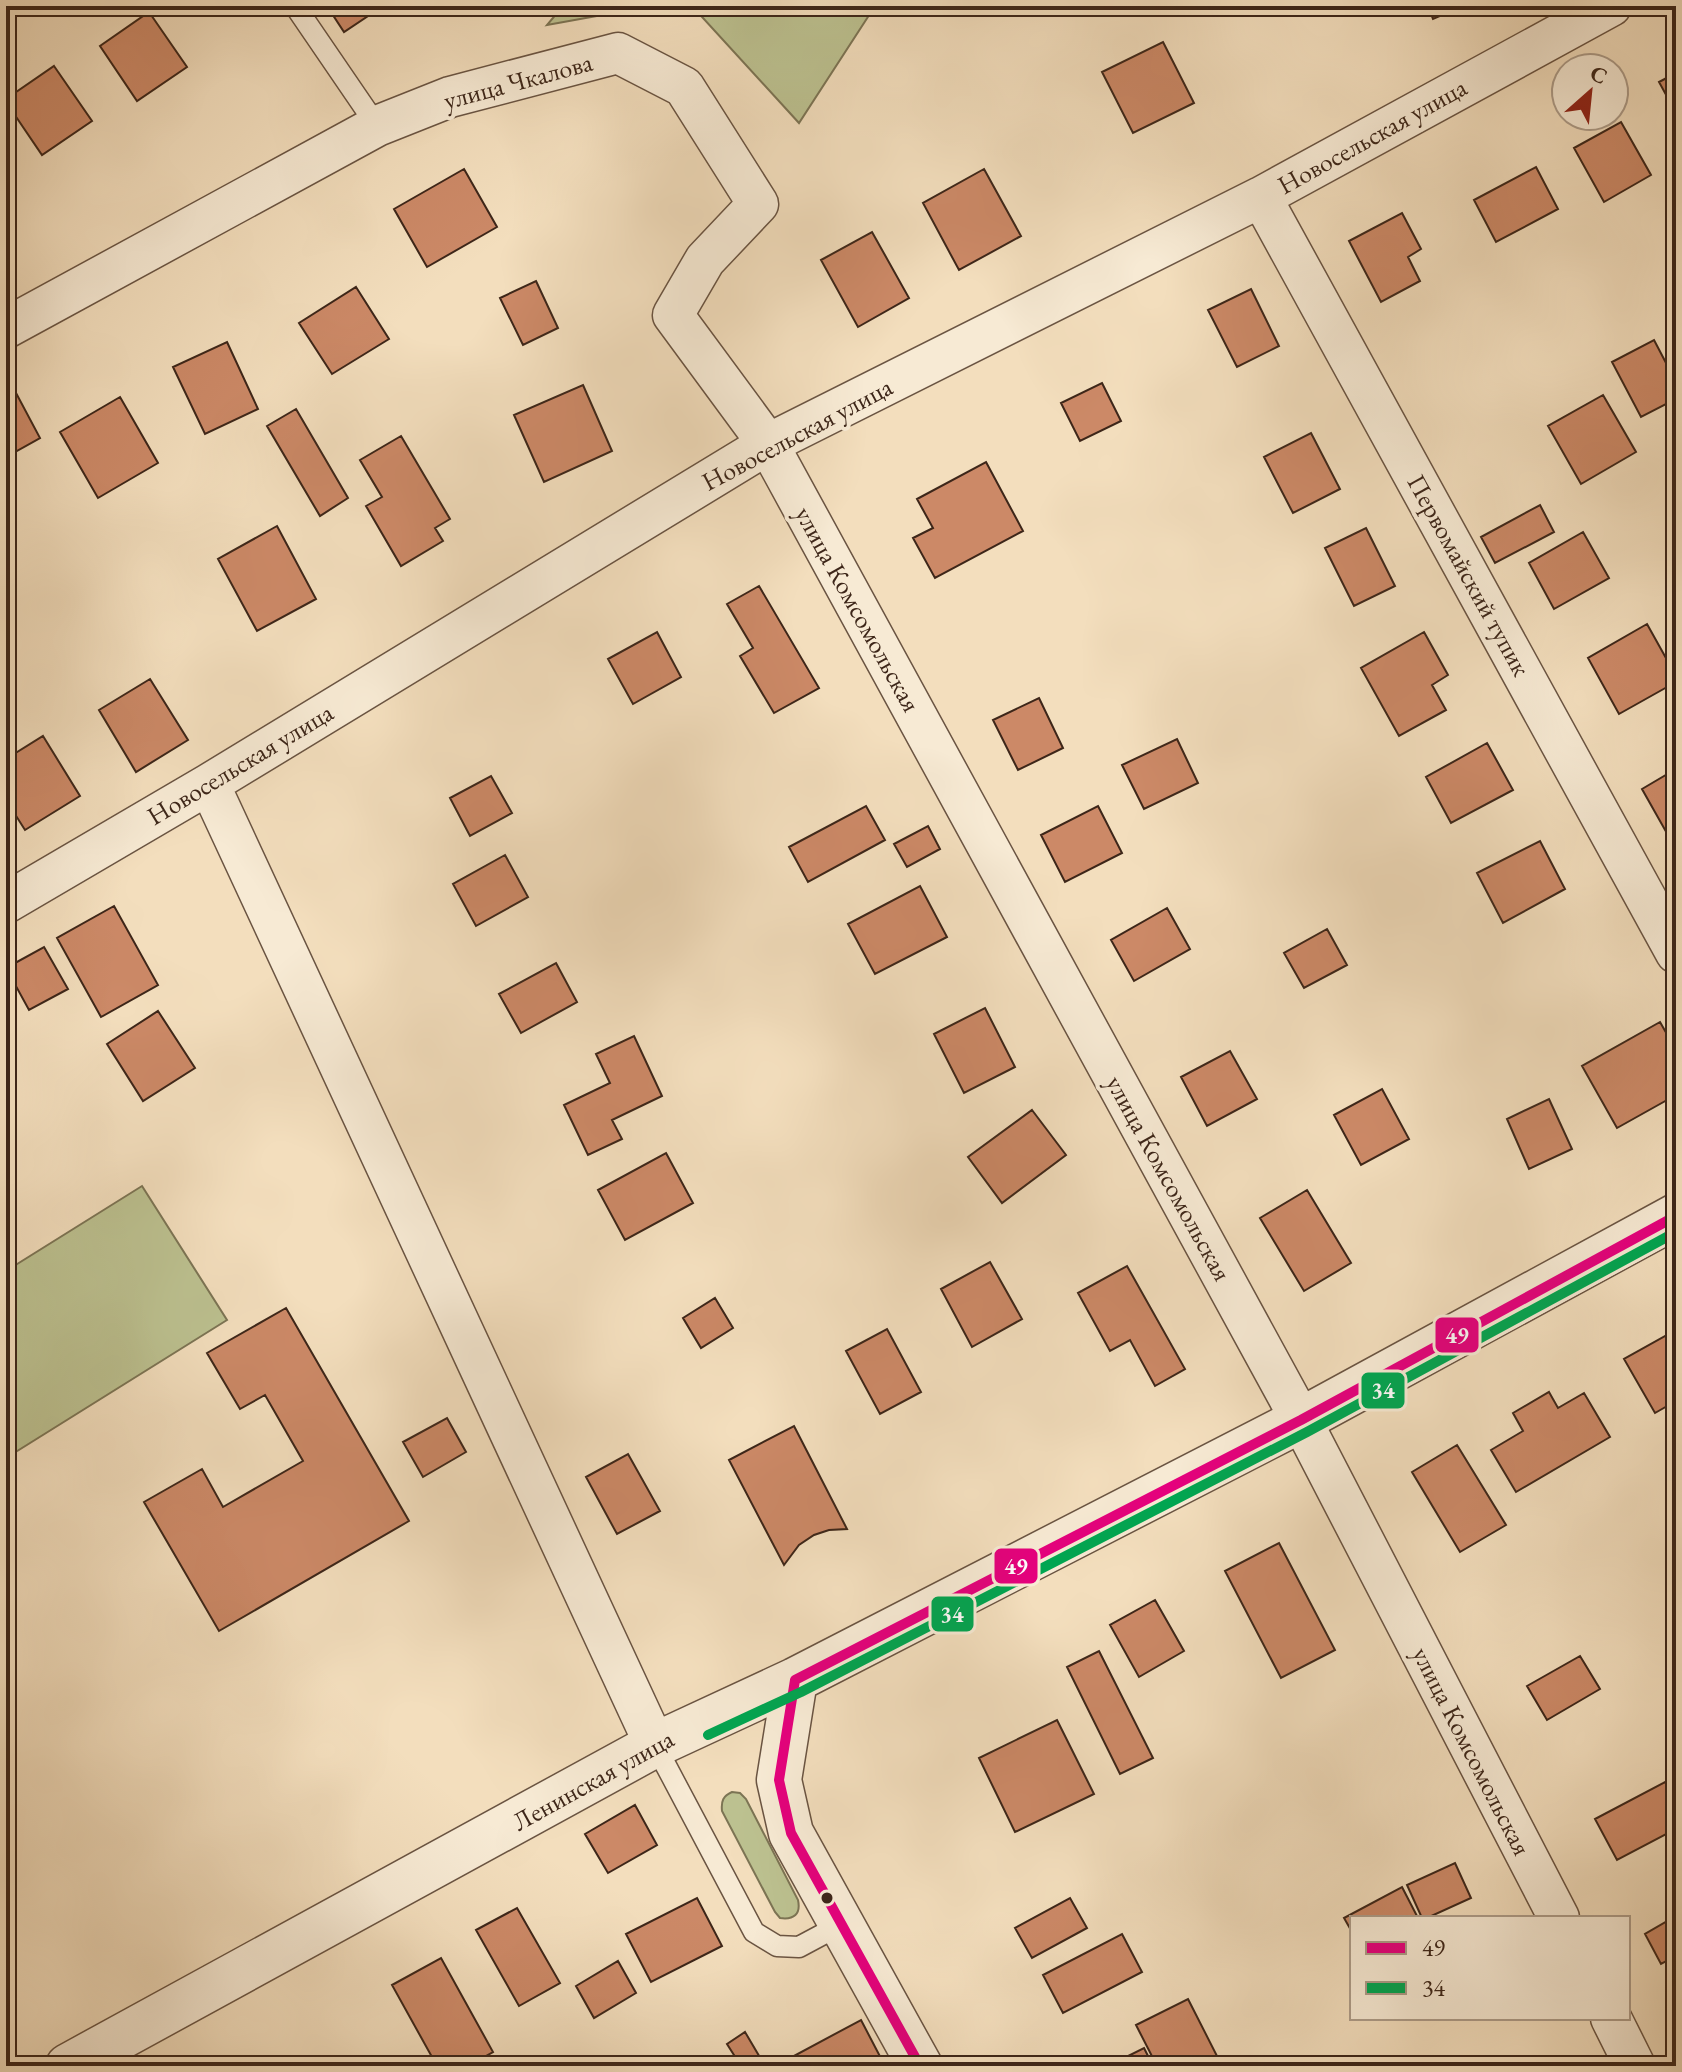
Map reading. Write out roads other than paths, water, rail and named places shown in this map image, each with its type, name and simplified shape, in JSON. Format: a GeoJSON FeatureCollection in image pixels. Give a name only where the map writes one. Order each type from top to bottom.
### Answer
{"type":"FeatureCollection","features":[{"type":"Feature","properties":{"kind":"street","name":"Новосельская улица"},"geometry":{"type":"LineString","coordinates":[[6,903],[209,784],[768,444],[1261,197],[1611,6]]}},
{"type":"Feature","properties":{"kind":"street","name":"улица Чкалова"},"geometry":{"type":"LineString","coordinates":[[6,328],[377,126],[450,97],[618,53],[684,87],[758,204],[705,260],[673,315],[768,444]]}},
{"type":"Feature","properties":{"kind":"street","name":"Первомайский тупик"},"geometry":{"type":"LineString","coordinates":[[1261,197],[1676,953]]}},
{"type":"Feature","properties":{"kind":"street","name":"улица Комсомольская"},"geometry":{"type":"LineString","coordinates":[[768,444],[1301,1420],[1558,1916]]}},
{"type":"Feature","properties":{"kind":"street"},"geometry":{"type":"LineString","coordinates":[[209,784],[655,1745]]}},
{"type":"Feature","properties":{"kind":"street","name":"Ленинская улица"},"geometry":{"type":"LineString","coordinates":[[68,2066],[655,1745],[795,1680],[1301,1420],[1676,1216]]}},
{"type":"Feature","properties":{"kind":"street"},"geometry":{"type":"LineString","coordinates":[[795,1680],[779,1780],[791,1833],[920,2066]]}},
{"type":"Feature","properties":{"kind":"street"},"geometry":{"type":"LineString","coordinates":[[1612,2020],[1635,2066]]}},
{"type":"Feature","properties":{"kind":"lane"},"geometry":{"type":"LineString","coordinates":[[295,6],[377,126]]}},
{"type":"Feature","properties":{"kind":"lane"},"geometry":{"type":"LineString","coordinates":[[655,1745],[754,1932],[777,1946],[799,1947],[842,1924]]}}]}
